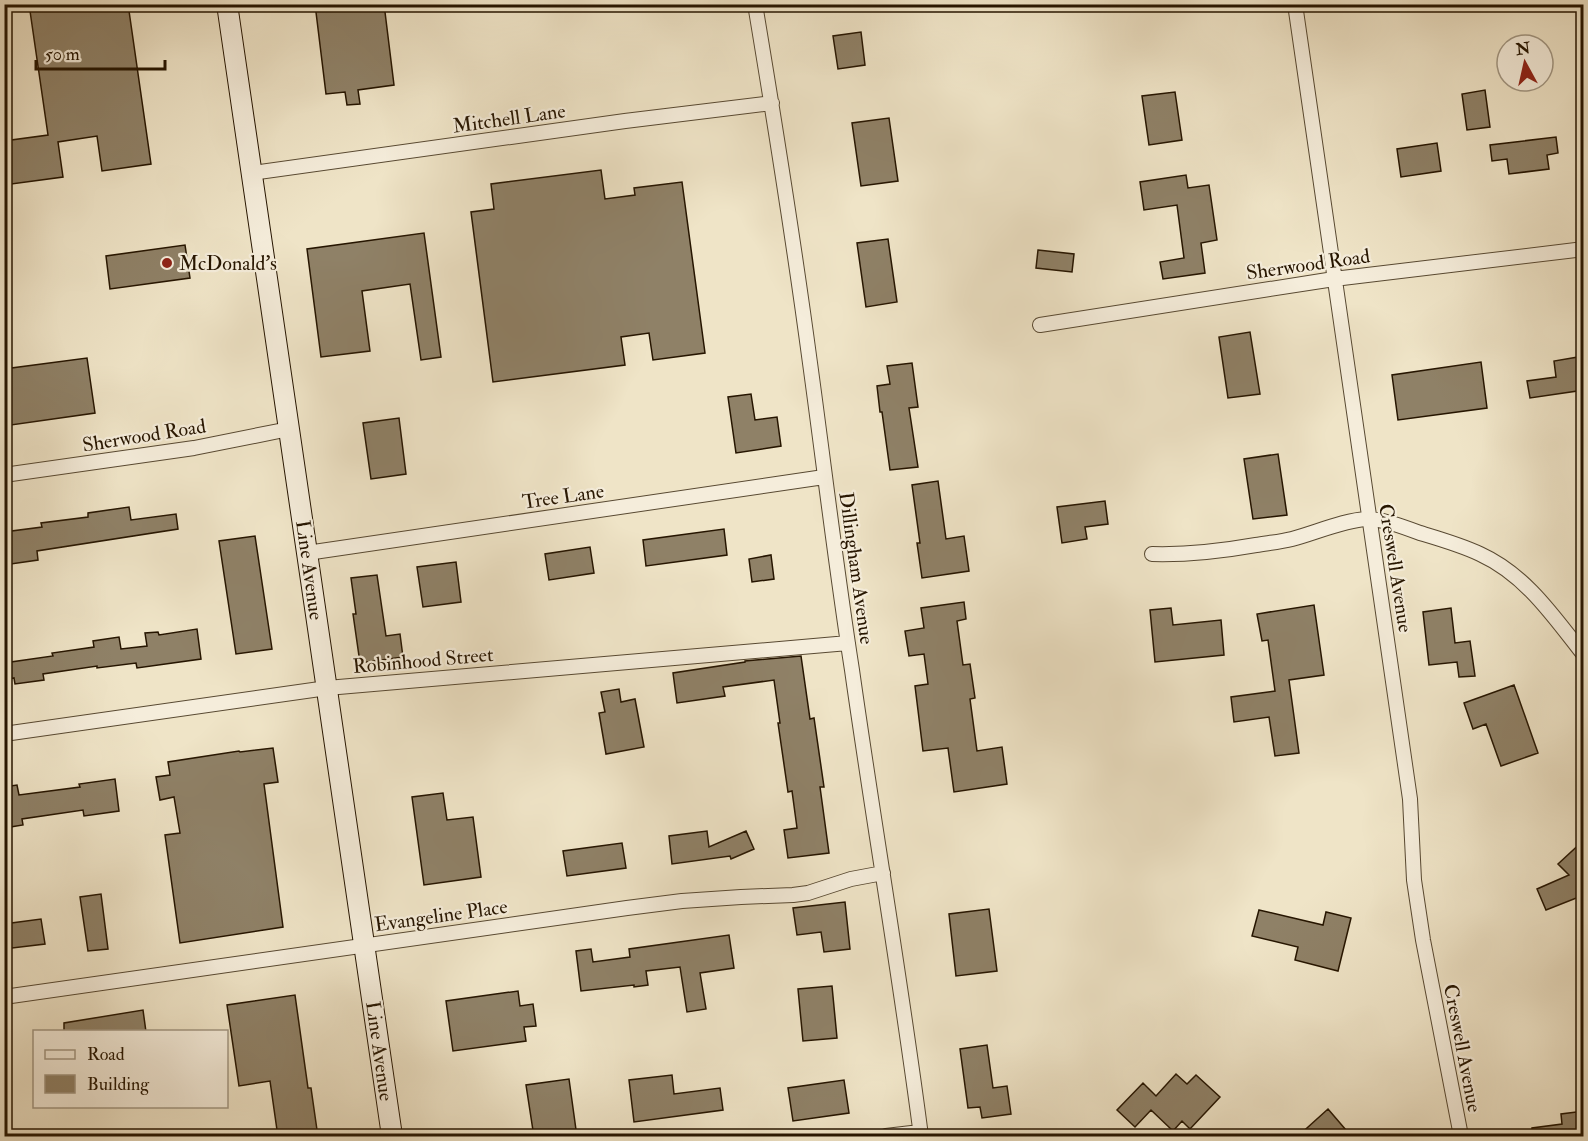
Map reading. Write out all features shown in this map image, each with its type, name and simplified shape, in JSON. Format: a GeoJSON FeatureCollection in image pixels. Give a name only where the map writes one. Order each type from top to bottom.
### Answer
{"type":"FeatureCollection","features":[{"type":"Feature","properties":{"kind":"main road","name":"Line Avenue"},"geometry":{"type":"LineString","coordinates":[[227,4],[392,1137]]}},
{"type":"Feature","properties":{"kind":"street","name":"Dillingham Avenue"},"geometry":{"type":"LineString","coordinates":[[755,4],[810,362],[824,477],[920,1134]]}},
{"type":"Feature","properties":{"kind":"street","name":"Creswell Avenue"},"geometry":{"type":"LineString","coordinates":[[1295,4],[1389,644],[1410,799],[1414,880],[1422,940],[1461,1137]]}},
{"type":"Feature","properties":{"kind":"street","name":"Mitchell Lane"},"geometry":{"type":"LineString","coordinates":[[252,172],[772,103]]}},
{"type":"Feature","properties":{"kind":"street","name":"Sherwood Road"},"geometry":{"type":"LineString","coordinates":[[1040,326],[1334,279],[1584,249]]}},
{"type":"Feature","properties":{"kind":"street","name":"Sherwood Road"},"geometry":{"type":"LineString","coordinates":[[4,475],[194,448],[289,429]]}},
{"type":"Feature","properties":{"kind":"street","name":"Tree Lane"},"geometry":{"type":"LineString","coordinates":[[307,553],[824,477]]}},
{"type":"Feature","properties":{"kind":"street"},"geometry":{"type":"LineString","coordinates":[[1152,554],[1225,551],[1291,539],[1369,518],[1480,553],[1495,562],[1524,583],[1539,598],[1584,655]]}},
{"type":"Feature","properties":{"kind":"street","name":"Robinhood Street"},"geometry":{"type":"LineString","coordinates":[[4,734],[327,688],[848,643]]}},
{"type":"Feature","properties":{"kind":"street","name":"Evangeline Place"},"geometry":{"type":"LineString","coordinates":[[4,997],[660,904],[808,893],[851,879],[883,873]]}},
{"type":"Feature","properties":{"kind":"street"},"geometry":{"type":"LineString","coordinates":[[886,1137],[920,1134]]}},
{"type":"Feature","properties":{"kind":"building"},"geometry":{"type":"Polygon","coordinates":[[[75,4],[128,4],[151,164],[102,171],[97,136],[58,142],[63,177],[4,185],[4,141],[48,135],[30,11],[75,4]]]}},
{"type":"Feature","properties":{"kind":"building"},"geometry":{"type":"Polygon","coordinates":[[[315,4],[384,4],[394,85],[358,90],[360,104],[347,105],[345,92],[326,94],[315,4]]]}},
{"type":"Feature","properties":{"kind":"building"},"geometry":{"type":"Polygon","coordinates":[[[861,32],[865,65],[838,69],[833,36],[861,32]]]}},
{"type":"Feature","properties":{"kind":"building"},"geometry":{"type":"Polygon","coordinates":[[[1485,90],[1490,127],[1467,130],[1462,94],[1485,90]]]}},
{"type":"Feature","properties":{"kind":"building"},"geometry":{"type":"Polygon","coordinates":[[[1175,92],[1182,140],[1149,145],[1142,96],[1175,92]]]}},
{"type":"Feature","properties":{"kind":"building"},"geometry":{"type":"Polygon","coordinates":[[[889,118],[898,181],[861,186],[852,123],[889,118]]]}},
{"type":"Feature","properties":{"kind":"building"},"geometry":{"type":"Polygon","coordinates":[[[1556,137],[1558,153],[1547,155],[1549,169],[1509,174],[1507,159],[1492,161],[1490,145],[1556,137]]]}},
{"type":"Feature","properties":{"kind":"building"},"geometry":{"type":"Polygon","coordinates":[[[1437,143],[1441,171],[1401,177],[1397,149],[1437,143]]]}},
{"type":"Feature","properties":{"kind":"building"},"geometry":{"type":"Polygon","coordinates":[[[601,170],[605,199],[635,195],[634,188],[682,182],[705,353],[653,360],[649,333],[621,337],[625,365],[493,382],[471,212],[494,209],[491,184],[601,170]]]}},
{"type":"Feature","properties":{"kind":"building"},"geometry":{"type":"Polygon","coordinates":[[[1186,175],[1188,188],[1209,185],[1217,240],[1201,243],[1205,273],[1163,279],[1160,262],[1184,258],[1177,205],[1144,210],[1140,182],[1186,175]]]}},
{"type":"Feature","properties":{"kind":"building"},"geometry":{"type":"Polygon","coordinates":[[[424,233],[441,357],[421,360],[410,284],[362,291],[370,351],[321,357],[307,249],[424,233]]]}},
{"type":"Feature","properties":{"kind":"building"},"geometry":{"type":"Polygon","coordinates":[[[888,239],[897,302],[866,307],[857,243],[888,239]]]}},
{"type":"Feature","properties":{"kind":"building"},"geometry":{"type":"Polygon","coordinates":[[[185,245],[190,278],[110,289],[106,256],[185,245]]]}},
{"type":"Feature","properties":{"kind":"building"},"geometry":{"type":"Polygon","coordinates":[[[1038,250],[1074,254],[1072,272],[1036,268],[1038,250]]]}},
{"type":"Feature","properties":{"kind":"building"},"geometry":{"type":"Polygon","coordinates":[[[1250,332],[1260,394],[1228,398],[1219,337],[1250,332]]]}},
{"type":"Feature","properties":{"kind":"building"},"geometry":{"type":"Polygon","coordinates":[[[1584,356],[1584,390],[1530,398],[1527,381],[1556,377],[1554,361],[1584,356]]]}},
{"type":"Feature","properties":{"kind":"building"},"geometry":{"type":"Polygon","coordinates":[[[87,358],[95,413],[4,426],[4,369],[87,358]]]}},
{"type":"Feature","properties":{"kind":"building"},"geometry":{"type":"Polygon","coordinates":[[[1481,362],[1487,408],[1398,420],[1392,375],[1481,362]]]}},
{"type":"Feature","properties":{"kind":"building"},"geometry":{"type":"Polygon","coordinates":[[[912,363],[918,407],[909,408],[918,467],[890,470],[877,386],[890,384],[887,366],[912,363]]]}},
{"type":"Feature","properties":{"kind":"building"},"geometry":{"type":"Polygon","coordinates":[[[751,394],[755,420],[777,417],[781,446],[736,453],[728,397],[751,394]]]}},
{"type":"Feature","properties":{"kind":"building"},"geometry":{"type":"Polygon","coordinates":[[[399,418],[406,474],[371,479],[363,423],[399,418]]]}},
{"type":"Feature","properties":{"kind":"building"},"geometry":{"type":"Polygon","coordinates":[[[1278,454],[1287,515],[1253,519],[1244,459],[1278,454]]]}},
{"type":"Feature","properties":{"kind":"building"},"geometry":{"type":"Polygon","coordinates":[[[938,481],[946,539],[964,536],[969,571],[922,578],[912,485],[938,481]]]}},
{"type":"Feature","properties":{"kind":"building"},"geometry":{"type":"Polygon","coordinates":[[[1105,501],[1108,524],[1085,527],[1087,539],[1062,543],[1057,507],[1105,501]]]}},
{"type":"Feature","properties":{"kind":"building"},"geometry":{"type":"Polygon","coordinates":[[[129,507],[131,520],[176,514],[178,529],[37,551],[38,560],[4,565],[4,532],[42,527],[41,523],[88,517],[88,513],[129,507]]]}},
{"type":"Feature","properties":{"kind":"building"},"geometry":{"type":"Polygon","coordinates":[[[724,529],[727,555],[646,566],[643,540],[724,529]]]}},
{"type":"Feature","properties":{"kind":"building"},"geometry":{"type":"Polygon","coordinates":[[[255,536],[272,649],[236,654],[219,541],[255,536]]]}},
{"type":"Feature","properties":{"kind":"building"},"geometry":{"type":"Polygon","coordinates":[[[590,547],[594,573],[549,580],[545,554],[590,547]]]}},
{"type":"Feature","properties":{"kind":"building"},"geometry":{"type":"Polygon","coordinates":[[[771,555],[774,579],[752,582],[749,559],[771,555]]]}},
{"type":"Feature","properties":{"kind":"building"},"geometry":{"type":"Polygon","coordinates":[[[456,562],[461,602],[423,607],[417,567],[456,562]]]}},
{"type":"Feature","properties":{"kind":"building"},"geometry":{"type":"Polygon","coordinates":[[[377,575],[386,636],[400,634],[403,657],[360,663],[353,614],[356,614],[351,578],[377,575]]]}},
{"type":"Feature","properties":{"kind":"building"},"geometry":{"type":"Polygon","coordinates":[[[964,602],[966,619],[957,621],[963,665],[970,664],[975,698],[970,699],[977,751],[1002,747],[1007,784],[954,792],[948,748],[923,751],[915,686],[928,684],[924,654],[909,656],[905,631],[924,628],[921,608],[964,602]]]}},
{"type":"Feature","properties":{"kind":"building"},"geometry":{"type":"Polygon","coordinates":[[[1314,605],[1324,675],[1289,680],[1299,753],[1275,756],[1269,717],[1234,722],[1231,697],[1275,691],[1268,640],[1262,641],[1257,614],[1314,605]]]}},
{"type":"Feature","properties":{"kind":"building"},"geometry":{"type":"Polygon","coordinates":[[[1171,608],[1173,625],[1221,620],[1224,655],[1155,662],[1150,610],[1171,608]]]}},
{"type":"Feature","properties":{"kind":"building"},"geometry":{"type":"Polygon","coordinates":[[[1451,608],[1455,643],[1470,641],[1475,676],[1459,677],[1457,662],[1429,665],[1423,612],[1451,608]]]}},
{"type":"Feature","properties":{"kind":"building"},"geometry":{"type":"Polygon","coordinates":[[[197,629],[201,659],[137,668],[136,663],[97,668],[97,666],[43,674],[44,680],[15,684],[14,678],[4,680],[4,663],[94,647],[93,641],[119,637],[121,649],[147,646],[145,633],[158,632],[159,635],[197,629]]]}},
{"type":"Feature","properties":{"kind":"building"},"geometry":{"type":"Polygon","coordinates":[[[801,656],[810,719],[814,718],[824,787],[820,787],[829,853],[788,858],[784,830],[797,828],[792,791],[788,792],[774,680],[723,687],[725,696],[677,703],[673,673],[745,661],[801,656]]]}},
{"type":"Feature","properties":{"kind":"building"},"geometry":{"type":"Polygon","coordinates":[[[1514,685],[1538,753],[1501,766],[1486,724],[1473,729],[1464,703],[1514,685]]]}},
{"type":"Feature","properties":{"kind":"building"},"geometry":{"type":"Polygon","coordinates":[[[619,689],[621,702],[635,699],[644,747],[606,754],[599,713],[605,712],[601,692],[619,689]]]}},
{"type":"Feature","properties":{"kind":"building"},"geometry":{"type":"Polygon","coordinates":[[[273,748],[278,782],[264,784],[283,927],[180,943],[165,835],[180,833],[174,797],[160,800],[156,777],[170,775],[168,762],[273,748]]]}},
{"type":"Feature","properties":{"kind":"building"},"geometry":{"type":"Polygon","coordinates":[[[115,779],[119,811],[84,816],[83,810],[22,819],[23,825],[4,828],[4,787],[17,785],[19,795],[80,787],[79,784],[115,779]]]}},
{"type":"Feature","properties":{"kind":"building"},"geometry":{"type":"Polygon","coordinates":[[[443,793],[447,820],[473,817],[481,877],[424,885],[412,797],[443,793]]]}},
{"type":"Feature","properties":{"kind":"building"},"geometry":{"type":"Polygon","coordinates":[[[707,831],[709,847],[746,831],[754,849],[731,859],[730,856],[672,864],[669,836],[707,831]]]}},
{"type":"Feature","properties":{"kind":"building"},"geometry":{"type":"Polygon","coordinates":[[[1584,840],[1584,895],[1546,910],[1537,889],[1569,875],[1558,864],[1584,840]]]}},
{"type":"Feature","properties":{"kind":"building"},"geometry":{"type":"Polygon","coordinates":[[[622,843],[626,868],[567,876],[563,851],[622,843]]]}},
{"type":"Feature","properties":{"kind":"building"},"geometry":{"type":"Polygon","coordinates":[[[101,894],[108,949],[88,951],[80,897],[101,894]]]}},
{"type":"Feature","properties":{"kind":"building"},"geometry":{"type":"Polygon","coordinates":[[[845,902],[850,949],[824,952],[821,932],[797,935],[793,908],[845,902]]]}},
{"type":"Feature","properties":{"kind":"building"},"geometry":{"type":"Polygon","coordinates":[[[989,909],[997,971],[956,976],[949,914],[989,909]]]}},
{"type":"Feature","properties":{"kind":"building"},"geometry":{"type":"Polygon","coordinates":[[[1259,910],[1323,925],[1326,912],[1351,918],[1338,971],[1295,960],[1298,947],[1252,936],[1259,910]]]}},
{"type":"Feature","properties":{"kind":"building"},"geometry":{"type":"Polygon","coordinates":[[[41,919],[45,944],[4,949],[4,924],[41,919]]]}},
{"type":"Feature","properties":{"kind":"building"},"geometry":{"type":"Polygon","coordinates":[[[729,935],[734,968],[700,973],[706,1009],[687,1012],[680,967],[646,971],[648,985],[581,991],[576,951],[591,949],[593,962],[630,957],[629,949],[729,935]]]}},
{"type":"Feature","properties":{"kind":"building"},"geometry":{"type":"Polygon","coordinates":[[[832,986],[837,1038],[803,1041],[798,989],[832,986]]]}},
{"type":"Feature","properties":{"kind":"building"},"geometry":{"type":"Polygon","coordinates":[[[518,991],[520,1006],[533,1004],[536,1026],[524,1027],[526,1041],[453,1051],[446,1001],[518,991]]]}},
{"type":"Feature","properties":{"kind":"building"},"geometry":{"type":"Polygon","coordinates":[[[295,995],[308,1088],[311,1088],[318,1137],[278,1137],[270,1081],[239,1086],[227,1005],[295,995]]]}},
{"type":"Feature","properties":{"kind":"building"},"geometry":{"type":"Polygon","coordinates":[[[143,1010],[146,1030],[64,1030],[64,1023],[143,1010]]]}},
{"type":"Feature","properties":{"kind":"building"},"geometry":{"type":"Polygon","coordinates":[[[987,1045],[993,1088],[1007,1086],[1011,1114],[982,1118],[980,1107],[968,1108],[960,1049],[987,1045]]]}},
{"type":"Feature","properties":{"kind":"building"},"geometry":{"type":"Polygon","coordinates":[[[1176,1074],[1187,1084],[1196,1075],[1220,1097],[1190,1129],[1182,1121],[1173,1131],[1151,1110],[1135,1127],[1117,1110],[1143,1083],[1156,1096],[1176,1074]]]}},
{"type":"Feature","properties":{"kind":"building"},"geometry":{"type":"Polygon","coordinates":[[[672,1075],[674,1094],[720,1088],[723,1110],[634,1122],[629,1080],[672,1075]]]}},
{"type":"Feature","properties":{"kind":"building"},"geometry":{"type":"Polygon","coordinates":[[[569,1079],[577,1137],[534,1137],[526,1085],[569,1079]]]}},
{"type":"Feature","properties":{"kind":"building"},"geometry":{"type":"Polygon","coordinates":[[[844,1080],[849,1113],[793,1121],[788,1088],[844,1080]]]}},
{"type":"Feature","properties":{"kind":"building"},"geometry":{"type":"Polygon","coordinates":[[[1328,1109],[1352,1137],[1297,1137],[1328,1109]]]}},
{"type":"Feature","properties":{"kind":"building"},"geometry":{"type":"Polygon","coordinates":[[[1584,1111],[1584,1137],[1532,1137],[1532,1128],[1562,1124],[1561,1114],[1584,1111]]]}},
{"type":"Feature","properties":{"kind":"place","name":"McDonald's"},"geometry":{"type":"Point","coordinates":[167,263]}}]}
